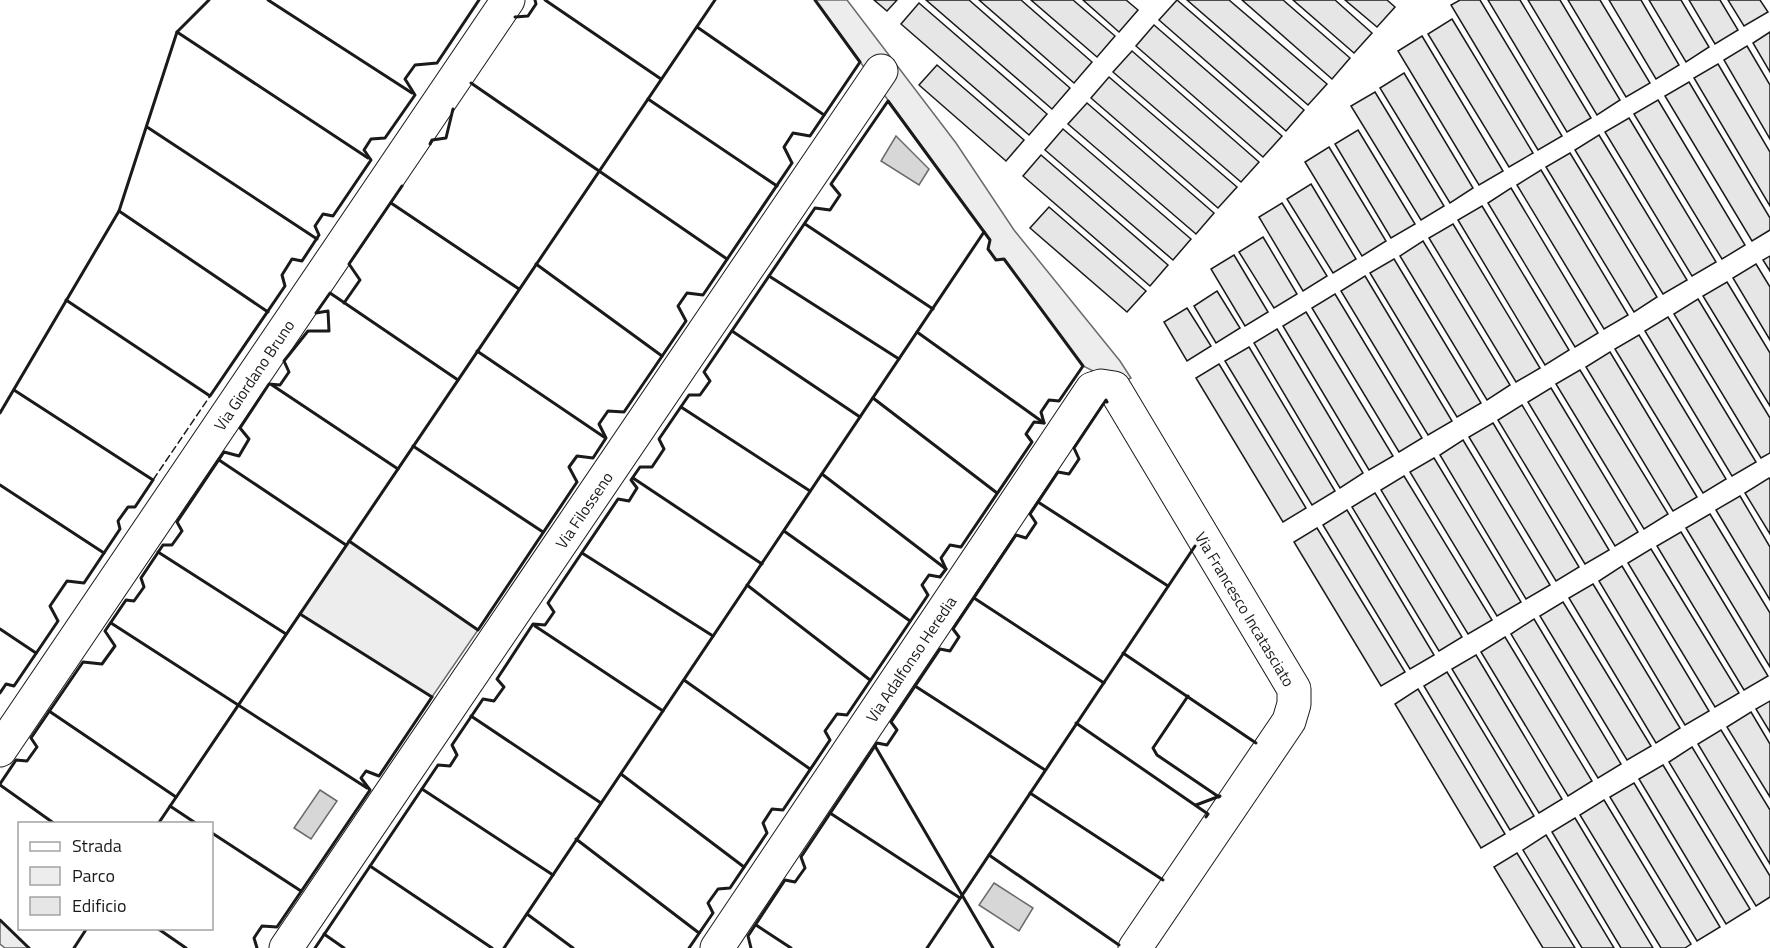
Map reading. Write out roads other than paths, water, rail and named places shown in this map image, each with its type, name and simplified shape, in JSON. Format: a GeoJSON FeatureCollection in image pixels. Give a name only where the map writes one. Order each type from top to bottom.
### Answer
{"type":"FeatureCollection","features":[{"type":"Feature","properties":{"kind":"street","name":"Via Giordano Bruno"},"geometry":{"type":"LineString","coordinates":[[0,750],[508,0]]}},
{"type":"Feature","properties":{"kind":"street","name":"Via Filosseno"},"geometry":{"type":"LineString","coordinates":[[286,948],[881,71]]}},
{"type":"Feature","properties":{"kind":"street","name":"Via Adalfonso Heredia"},"geometry":{"type":"LineString","coordinates":[[717,948],[1092,389],[1101,386],[1114,388]]}},
{"type":"Feature","properties":{"kind":"street","name":"Via Francesco Incatasciato"},"geometry":{"type":"LineString","coordinates":[[1114,388],[1294,688],[1294,704],[1289,721],[1135,948]]}}]}
